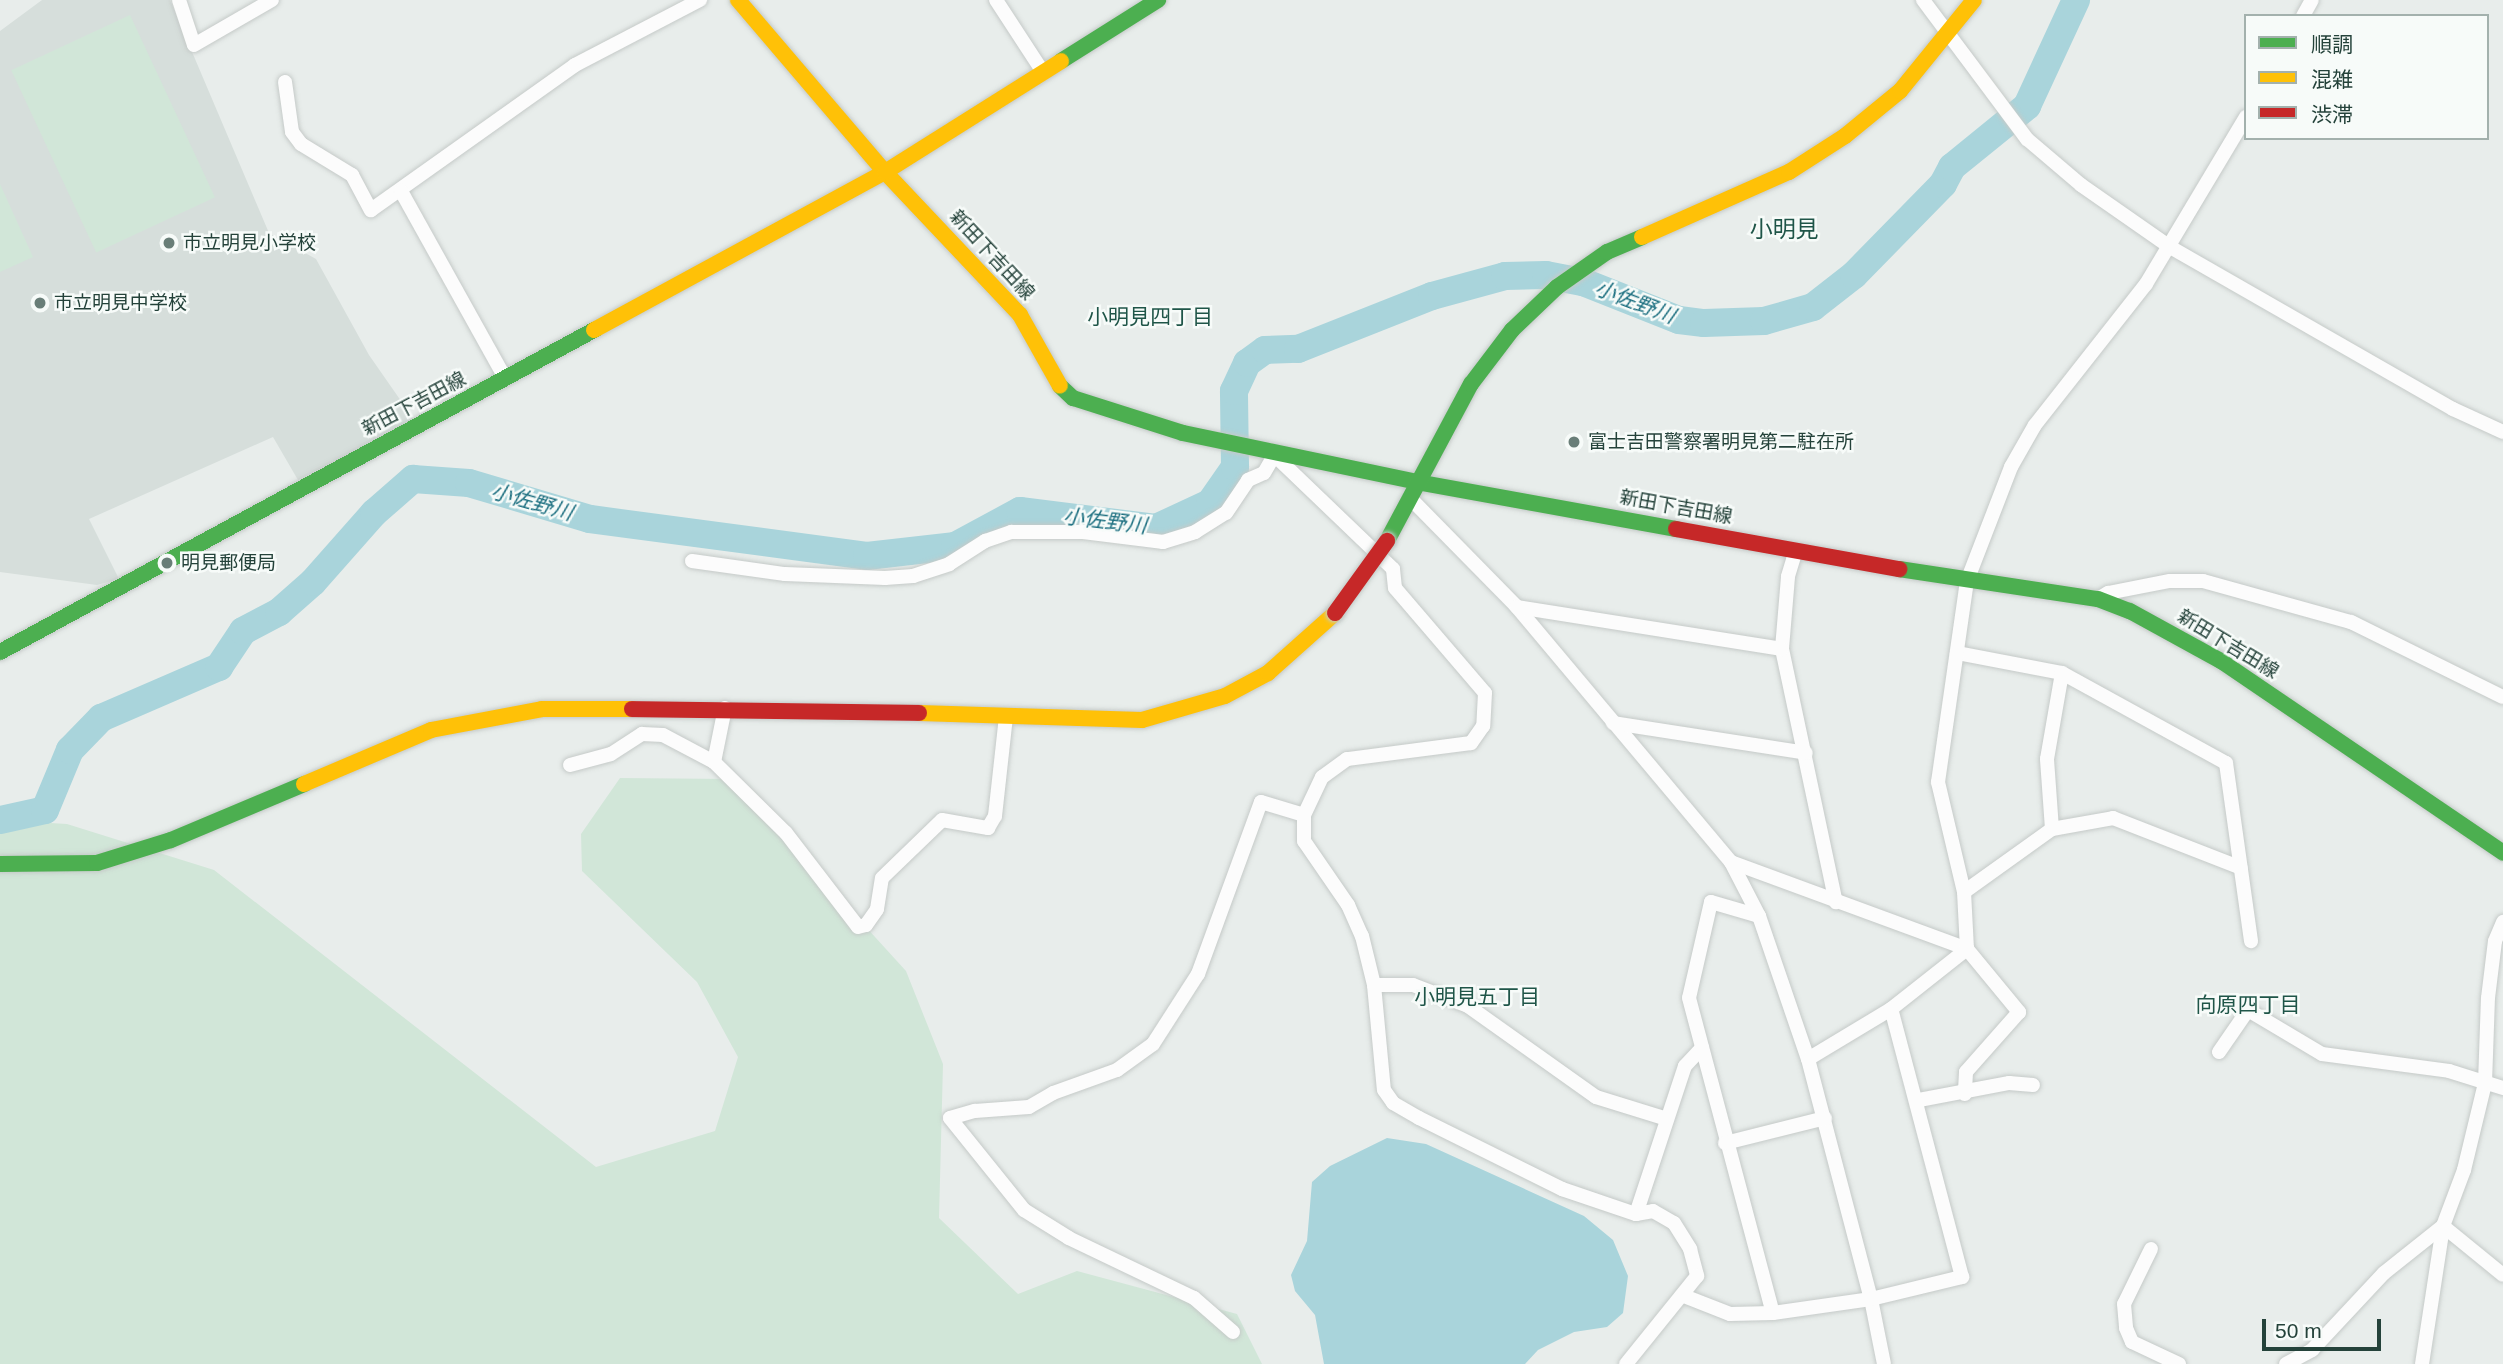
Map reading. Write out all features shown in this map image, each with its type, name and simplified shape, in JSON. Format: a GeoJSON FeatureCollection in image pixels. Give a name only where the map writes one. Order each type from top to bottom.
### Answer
{"type":"FeatureCollection","features":[{"type":"Feature","properties":{"kind":"main road"},"geometry":{"type":"LineString","coordinates":[[738,0],[885,172]]}},
{"type":"Feature","properties":{"kind":"main road","name":"新田下吉田線"},"geometry":{"type":"LineString","coordinates":[[0,652],[885,172],[1158,0]]}},
{"type":"Feature","properties":{"kind":"main road"},"geometry":{"type":"LineString","coordinates":[[0,864],[97,863],[159,844],[431,730],[542,709],[725,708],[1142,720],[1225,696],[1268,673],[1335,613],[1387,541],[1471,384],[1512,330],[1557,287],[1607,252],[1789,172],[1845,136],[1900,91],[1950,34],[1974,0]]}},
{"type":"Feature","properties":{"kind":"main road","name":"新田下吉田線"},"geometry":{"type":"LineString","coordinates":[[885,172],[1020,315],[1052,378],[1073,398],[1182,433],[1417,482],[1967,581],[2098,599],[2130,611],[2221,661],[2503,853]]}},
{"type":"Feature","properties":{"kind":"street"},"geometry":{"type":"LineString","coordinates":[[179,0],[194,45],[272,0]]}},
{"type":"Feature","properties":{"kind":"street"},"geometry":{"type":"LineString","coordinates":[[285,82],[292,132],[301,144],[352,175],[371,211],[575,65],[700,0]]}},
{"type":"Feature","properties":{"kind":"street"},"geometry":{"type":"LineString","coordinates":[[996,0],[1043,72]]}},
{"type":"Feature","properties":{"kind":"street"},"geometry":{"type":"LineString","coordinates":[[1923,0],[2027,139],[2081,184],[2170,247],[2452,410],[2503,432]]}},
{"type":"Feature","properties":{"kind":"street"},"geometry":{"type":"LineString","coordinates":[[1967,949],[1964,892],[1938,782],[1967,581],[2011,467],[2035,425],[2170,247],[2244,120]]}},
{"type":"Feature","properties":{"kind":"street"},"geometry":{"type":"LineString","coordinates":[[401,191],[505,378]]}},
{"type":"Feature","properties":{"kind":"street"},"geometry":{"type":"LineString","coordinates":[[692,561],[785,574],[885,578],[913,576],[949,564],[985,541],[1012,532],[1083,532],[1163,542],[1195,532],[1226,513],[1248,480],[1265,473],[1271,452],[1393,569],[1395,588],[1485,693],[1483,726],[1471,743],[1347,759],[1322,777],[1304,815],[1304,841],[1353,914],[1374,985],[1384,1090],[1393,1103],[1562,1189],[1636,1214],[1653,1211],[1668,1216],[1686,1241],[1697,1276],[1684,1296],[1642,1339],[1626,1364]]}},
{"type":"Feature","properties":{"kind":"street"},"geometry":{"type":"LineString","coordinates":[[1410,498],[1517,607],[1731,862],[1759,916],[1808,1059],[1871,1299],[1884,1364]]}},
{"type":"Feature","properties":{"kind":"street"},"geometry":{"type":"LineString","coordinates":[[1796,550],[1788,577],[1782,649],[1807,753],[1836,902]]}},
{"type":"Feature","properties":{"kind":"street"},"geometry":{"type":"LineString","coordinates":[[2098,599],[2108,593],[2170,581],[2203,581],[2351,622],[2503,697]]}},
{"type":"Feature","properties":{"kind":"street"},"geometry":{"type":"LineString","coordinates":[[1517,607],[1782,649]]}},
{"type":"Feature","properties":{"kind":"street"},"geometry":{"type":"LineString","coordinates":[[1957,653],[2062,673],[2226,762],[2251,941]]}},
{"type":"Feature","properties":{"kind":"street"},"geometry":{"type":"LineString","coordinates":[[2052,829],[2047,759],[2062,673]]}},
{"type":"Feature","properties":{"kind":"street"},"geometry":{"type":"LineString","coordinates":[[713,762],[725,708]]}},
{"type":"Feature","properties":{"kind":"street"},"geometry":{"type":"LineString","coordinates":[[570,765],[611,754],[642,734],[663,735],[713,762],[786,833],[858,927],[866,925],[877,909],[882,878],[942,820],[988,828],[995,816],[1006,716]]}},
{"type":"Feature","properties":{"kind":"street"},"geometry":{"type":"LineString","coordinates":[[1613,723],[1807,753]]}},
{"type":"Feature","properties":{"kind":"street"},"geometry":{"type":"LineString","coordinates":[[1233,1332],[1194,1298],[1069,1238],[1024,1210],[950,1118],[975,1111],[1029,1107],[1053,1093],[1117,1070],[1153,1044],[1198,974],[1261,802],[1304,815]]}},
{"type":"Feature","properties":{"kind":"street"},"geometry":{"type":"LineString","coordinates":[[1964,892],[2052,829],[2113,818],[2241,868]]}},
{"type":"Feature","properties":{"kind":"street"},"geometry":{"type":"LineString","coordinates":[[1731,862],[1967,949],[2019,1012],[1966,1072],[1965,1094]]}},
{"type":"Feature","properties":{"kind":"street"},"geometry":{"type":"LineString","coordinates":[[1759,916],[1711,902],[1689,998],[1773,1313]]}},
{"type":"Feature","properties":{"kind":"street"},"geometry":{"type":"LineString","coordinates":[[2422,1364],[2443,1226],[2464,1170],[2485,1083],[2488,998],[2495,941],[2503,922]]}},
{"type":"Feature","properties":{"kind":"street"},"geometry":{"type":"LineString","coordinates":[[1808,1059],[1891,1009],[1967,949]]}},
{"type":"Feature","properties":{"kind":"street"},"geometry":{"type":"LineString","coordinates":[[1374,985],[1413,985],[1468,1006],[1596,1097],[1664,1118]]}},
{"type":"Feature","properties":{"kind":"street"},"geometry":{"type":"LineString","coordinates":[[1684,1296],[1730,1314],[1773,1313],[1871,1299],[1962,1277],[1919,1100],[1891,1009]]}},
{"type":"Feature","properties":{"kind":"street"},"geometry":{"type":"LineString","coordinates":[[2219,1052],[2248,1010],[2322,1054],[2449,1071],[2503,1088]]}},
{"type":"Feature","properties":{"kind":"street"},"geometry":{"type":"LineString","coordinates":[[1636,1214],[1664,1118],[1685,1066],[1702,1048]]}},
{"type":"Feature","properties":{"kind":"street"},"geometry":{"type":"LineString","coordinates":[[1919,1100],[1965,1094],[2009,1083],[2033,1085]]}},
{"type":"Feature","properties":{"kind":"street"},"geometry":{"type":"LineString","coordinates":[[1726,1143],[1825,1118]]}},
{"type":"Feature","properties":{"kind":"street"},"geometry":{"type":"LineString","coordinates":[[2443,1226],[2503,1275]]}},
{"type":"Feature","properties":{"kind":"street"},"geometry":{"type":"LineString","coordinates":[[2286,1364],[2312,1350],[2385,1273],[2443,1226]]}},
{"type":"Feature","properties":{"kind":"street"},"geometry":{"type":"LineString","coordinates":[[2151,1249],[2124,1304],[2126,1328],[2132,1342],[2179,1364]]}},
{"type":"Feature","properties":{"kind":"shaded area","name":"市立明見小学校"},"geometry":{"type":"Polygon","coordinates":[[[42,0],[170,0],[269,233],[316,259],[369,355],[415,421],[298,480],[273,437],[89,519],[119,579],[97,585],[0,572],[0,31],[42,0]]]}},
{"type":"Feature","properties":{"kind":"green space"},"geometry":{"type":"Polygon","coordinates":[[[130,15],[215,197],[96,253],[11,70],[130,15]]]}},
{"type":"Feature","properties":{"kind":"green space"},"geometry":{"type":"Polygon","coordinates":[[[0,184],[33,257],[0,272],[0,184]]]}},
{"type":"Feature","properties":{"kind":"green space"},"geometry":{"type":"Polygon","coordinates":[[[620,778],[731,779],[906,971],[943,1064],[939,1218],[1018,1294],[1077,1271],[1237,1314],[1262,1364],[0,1364],[0,820],[67,824],[214,870],[596,1167],[715,1131],[738,1057],[697,982],[582,871],[581,834],[620,778]]]}},
{"type":"Feature","properties":{"kind":"water"},"geometry":{"type":"Polygon","coordinates":[[[1387,1138],[1426,1144],[1584,1216],[1613,1240],[1628,1276],[1623,1313],[1607,1327],[1574,1332],[1538,1350],[1525,1364],[1324,1364],[1315,1315],[1295,1291],[1291,1275],[1307,1241],[1312,1182],[1330,1166],[1387,1138]]]}},
{"type":"Feature","properties":{"kind":"waterway","name":"小佐野川"},"geometry":{"type":"LineString","coordinates":[[0,820],[45,810],[70,750],[101,718],[219,667],[243,631],[279,612],[313,582],[374,513],[413,479],[469,483],[590,519],[867,556],[955,546],[1020,511],[1156,528],[1210,503],[1235,467],[1234,391],[1247,363],[1265,350],[1298,349],[1432,296],[1505,276],[1546,275],[1583,282],[1679,320],[1704,323],[1764,321],[1813,307],[1854,275],[1943,184],[1952,167],[2027,106],[2076,0]]}},
{"type":"Feature","properties":{"kind":"traffic: fast"},"geometry":{"type":"LineString","coordinates":[[1061,61],[1158,0]]}},
{"type":"Feature","properties":{"kind":"traffic: fast"},"geometry":{"type":"LineString","coordinates":[[1387,541],[1471,384],[1512,330],[1557,287],[1607,252],[1642,237]]}},
{"type":"Feature","properties":{"kind":"traffic: fast"},"geometry":{"type":"LineString","coordinates":[[0,652],[594,330]]}},
{"type":"Feature","properties":{"kind":"traffic: fast"},"geometry":{"type":"LineString","coordinates":[[1060,386],[1073,398],[1183,433],[1417,482],[1676,529]]}},
{"type":"Feature","properties":{"kind":"traffic: fast"},"geometry":{"type":"LineString","coordinates":[[1899,569],[2098,599],[2130,611],[2221,661],[2503,853]]}},
{"type":"Feature","properties":{"kind":"traffic: fast"},"geometry":{"type":"LineString","coordinates":[[0,864],[97,863],[171,840],[304,784]]}},
{"type":"Feature","properties":{"kind":"traffic: slow"},"geometry":{"type":"LineString","coordinates":[[738,0],[885,172],[1020,315],[1060,386]]}},
{"type":"Feature","properties":{"kind":"traffic: slow"},"geometry":{"type":"LineString","coordinates":[[1642,237],[1789,172],[1845,136],[1900,91],[1974,0]]}},
{"type":"Feature","properties":{"kind":"traffic: slow"},"geometry":{"type":"LineString","coordinates":[[594,330],[885,172],[1061,61]]}},
{"type":"Feature","properties":{"kind":"traffic: slow"},"geometry":{"type":"LineString","coordinates":[[919,713],[1142,720],[1225,696],[1268,673],[1335,613]]}},
{"type":"Feature","properties":{"kind":"traffic: slow"},"geometry":{"type":"LineString","coordinates":[[304,784],[431,730],[542,709],[632,709]]}},
{"type":"Feature","properties":{"kind":"traffic: jam"},"geometry":{"type":"LineString","coordinates":[[1676,529],[1899,569]]}},
{"type":"Feature","properties":{"kind":"traffic: jam"},"geometry":{"type":"LineString","coordinates":[[1335,613],[1387,541]]}},
{"type":"Feature","properties":{"kind":"traffic: jam"},"geometry":{"type":"LineString","coordinates":[[632,709],[919,713]]}},
{"type":"Feature","properties":{"kind":"place","name":"市立明見小学校"},"geometry":{"type":"Point","coordinates":[169,243]}},
{"type":"Feature","properties":{"kind":"place","name":"市立明見中学校"},"geometry":{"type":"Point","coordinates":[40,303]}},
{"type":"Feature","properties":{"kind":"place","name":"富士吉田警察署明見第二駐在所"},"geometry":{"type":"Point","coordinates":[1574,442]}},
{"type":"Feature","properties":{"kind":"place","name":"明見郵便局"},"geometry":{"type":"Point","coordinates":[167,563]}},
{"type":"Feature","properties":{"kind":"district","name":"小明見"},"geometry":{"type":"Point","coordinates":[1784,229]}},
{"type":"Feature","properties":{"kind":"district","name":"小明見四丁目"},"geometry":{"type":"Point","coordinates":[1150,317]}},
{"type":"Feature","properties":{"kind":"district","name":"小明見五丁目"},"geometry":{"type":"Point","coordinates":[1477,997]}},
{"type":"Feature","properties":{"kind":"district","name":"向原四丁目"},"geometry":{"type":"Point","coordinates":[2248,1005]}}]}
